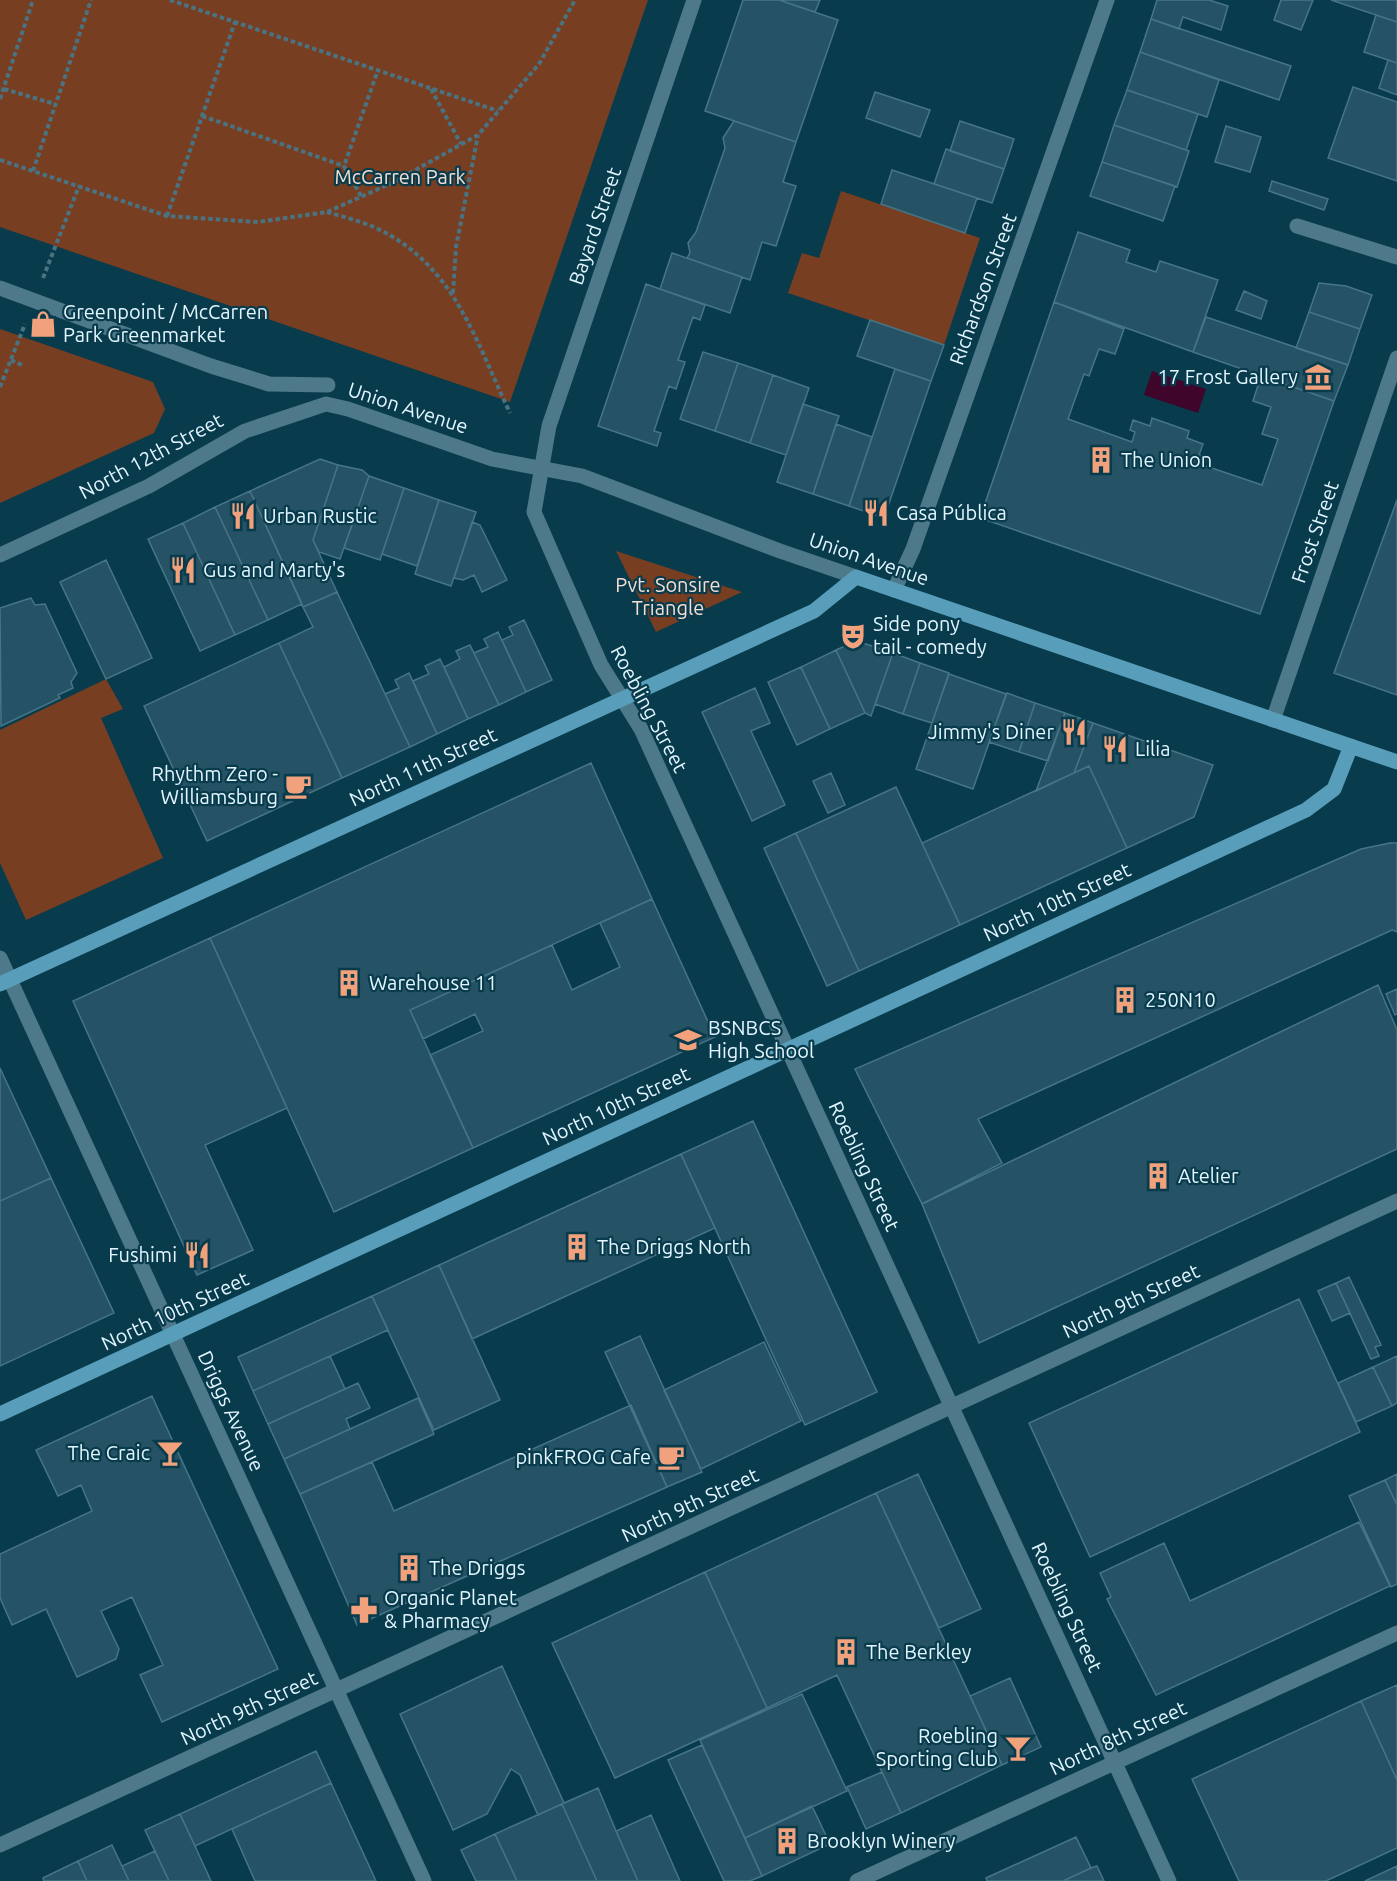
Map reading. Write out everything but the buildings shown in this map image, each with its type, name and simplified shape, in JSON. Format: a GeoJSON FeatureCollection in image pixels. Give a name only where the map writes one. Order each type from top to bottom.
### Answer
{"type":"FeatureCollection","features":[{"type":"Feature","properties":{"kind":"street","name":"Bayard Street"},"geometry":{"type":"LineString","coordinates":[[542,468],[549,426],[694,0]]}},
{"type":"Feature","properties":{"kind":"street","name":"Richardson Street"},"geometry":{"type":"LineString","coordinates":[[894,590],[913,549],[1107,0]]}},
{"type":"Feature","properties":{"kind":"street"},"geometry":{"type":"LineString","coordinates":[[1297,226],[1397,257]]}},
{"type":"Feature","properties":{"kind":"street","name":"Union Avenue"},"geometry":{"type":"LineString","coordinates":[[0,288],[211,366],[269,384],[328,385]]}},
{"type":"Feature","properties":{"kind":"street","name":"Frost Street"},"geometry":{"type":"LineString","coordinates":[[1273,720],[1397,358]]}},
{"type":"Feature","properties":{"kind":"street","name":"Union Avenue"},"geometry":{"type":"LineString","coordinates":[[326,404],[348,409],[492,459],[582,476],[780,551],[1397,762]]}},
{"type":"Feature","properties":{"kind":"street","name":"North 12th Street"},"geometry":{"type":"LineString","coordinates":[[0,555],[149,486],[244,430],[326,404]]}},
{"type":"Feature","properties":{"kind":"street","name":"Roebling Street"},"geometry":{"type":"LineString","coordinates":[[542,468],[534,512],[601,664],[640,729],[1169,1881]]}},
{"type":"Feature","properties":{"kind":"street","name":"North 11th Street"},"geometry":{"type":"LineString","coordinates":[[5,982],[814,611],[856,577]]}},
{"type":"Feature","properties":{"kind":"street","name":"North 10th Street"},"geometry":{"type":"LineString","coordinates":[[0,1414],[1306,810],[1334,789],[1351,746]]}},
{"type":"Feature","properties":{"kind":"street","name":"Driggs Avenue"},"geometry":{"type":"LineString","coordinates":[[0,958],[5,982],[173,1335],[424,1881]]}},
{"type":"Feature","properties":{"kind":"street","name":"North 9th Street"},"geometry":{"type":"LineString","coordinates":[[0,1845],[1397,1201]]}},
{"type":"Feature","properties":{"kind":"street","name":"North 8th Street"},"geometry":{"type":"LineString","coordinates":[[857,1881],[1397,1633]]}},
{"type":"Feature","properties":{"kind":"path"},"geometry":{"type":"LineString","coordinates":[[0,99],[33,0]]}},
{"type":"Feature","properties":{"kind":"path"},"geometry":{"type":"LineString","coordinates":[[33,171],[91,0]]}},
{"type":"Feature","properties":{"kind":"path"},"geometry":{"type":"LineString","coordinates":[[170,0],[498,111]]}},
{"type":"Feature","properties":{"kind":"path"},"geometry":{"type":"LineString","coordinates":[[0,160],[167,216],[258,222],[327,212],[394,182],[478,135],[539,64],[575,0]]}},
{"type":"Feature","properties":{"kind":"path"},"geometry":{"type":"LineString","coordinates":[[167,216],[235,22]]}},
{"type":"Feature","properties":{"kind":"path"},"geometry":{"type":"LineString","coordinates":[[345,168],[378,70]]}},
{"type":"Feature","properties":{"kind":"path"},"geometry":{"type":"LineString","coordinates":[[431,88],[461,144]]}},
{"type":"Feature","properties":{"kind":"path"},"geometry":{"type":"LineString","coordinates":[[4,89],[55,104]]}},
{"type":"Feature","properties":{"kind":"path"},"geometry":{"type":"LineString","coordinates":[[202,116],[345,168],[361,196]]}},
{"type":"Feature","properties":{"kind":"path"},"geometry":{"type":"LineString","coordinates":[[453,294],[456,248],[478,135]]}},
{"type":"Feature","properties":{"kind":"path"},"geometry":{"type":"LineString","coordinates":[[0,387],[79,186]]}},
{"type":"Feature","properties":{"kind":"path"},"geometry":{"type":"LineString","coordinates":[[327,212],[375,228],[401,242],[435,269],[453,294],[510,413]]}},
{"type":"Feature","properties":{"kind":"path"},"geometry":{"type":"LineString","coordinates":[[10,360],[24,366]]}},
{"type":"Feature","properties":{"kind":"green space","name":"McCarren Park"},"geometry":{"type":"Polygon","coordinates":[[[0,0],[648,0],[510,402],[0,227],[0,0]]]}},
{"type":"Feature","properties":{"kind":"green space"},"geometry":{"type":"Polygon","coordinates":[[[841,191],[980,238],[944,345],[788,293],[802,253],[819,258],[841,191]]]}},
{"type":"Feature","properties":{"kind":"green space"},"geometry":{"type":"Polygon","coordinates":[[[0,329],[153,382],[165,409],[154,433],[0,503],[0,329]]]}},
{"type":"Feature","properties":{"kind":"green space","name":"Pvt. Sonsire Triangle"},"geometry":{"type":"Polygon","coordinates":[[[616,551],[742,592],[656,632],[616,551]]]}},
{"type":"Feature","properties":{"kind":"green space"},"geometry":{"type":"Polygon","coordinates":[[[106,679],[123,709],[101,718],[163,858],[26,920],[0,863],[0,730],[106,679]]]}},
{"type":"Feature","properties":{"kind":"shaded area"},"geometry":{"type":"Polygon","coordinates":[[[1152,371],[1206,389],[1198,413],[1144,395],[1152,371]]]}},
{"type":"Feature","properties":{"kind":"place","name":"Greenpoint / McCarren Park Greenmarket"},"geometry":{"type":"Point","coordinates":[43,324]}},
{"type":"Feature","properties":{"kind":"place","name":"17 Frost Gallery"},"geometry":{"type":"Point","coordinates":[1318,377]}},
{"type":"Feature","properties":{"kind":"place","name":"The Union"},"geometry":{"type":"Point","coordinates":[1101,460]}},
{"type":"Feature","properties":{"kind":"place","name":"Casa Pública"},"geometry":{"type":"Point","coordinates":[876,513]}},
{"type":"Feature","properties":{"kind":"place","name":"Urban Rustic"},"geometry":{"type":"Point","coordinates":[243,516]}},
{"type":"Feature","properties":{"kind":"place","name":"Gus and Marty's"},"geometry":{"type":"Point","coordinates":[183,570]}},
{"type":"Feature","properties":{"kind":"place","name":"Side pony tail - comedy"},"geometry":{"type":"Point","coordinates":[853,636]}},
{"type":"Feature","properties":{"kind":"place","name":"Jimmy's Diner"},"geometry":{"type":"Point","coordinates":[1074,732]}},
{"type":"Feature","properties":{"kind":"place","name":"Lilia"},"geometry":{"type":"Point","coordinates":[1115,749]}},
{"type":"Feature","properties":{"kind":"place","name":"Rhythm Zero - Williamsburg"},"geometry":{"type":"Point","coordinates":[298,786]}},
{"type":"Feature","properties":{"kind":"place","name":"Warehouse 11"},"geometry":{"type":"Point","coordinates":[349,983]}},
{"type":"Feature","properties":{"kind":"place","name":"250N10"},"geometry":{"type":"Point","coordinates":[1125,1000]}},
{"type":"Feature","properties":{"kind":"place","name":"BSNBCS High School"},"geometry":{"type":"Point","coordinates":[688,1040]}},
{"type":"Feature","properties":{"kind":"place","name":"Atelier"},"geometry":{"type":"Point","coordinates":[1158,1176]}},
{"type":"Feature","properties":{"kind":"place","name":"The Driggs North"},"geometry":{"type":"Point","coordinates":[577,1247]}},
{"type":"Feature","properties":{"kind":"place","name":"Fushimi"},"geometry":{"type":"Point","coordinates":[197,1255]}},
{"type":"Feature","properties":{"kind":"place","name":"The Craic"},"geometry":{"type":"Point","coordinates":[170,1453]}},
{"type":"Feature","properties":{"kind":"place","name":"pinkFROG Cafe"},"geometry":{"type":"Point","coordinates":[671,1457]}},
{"type":"Feature","properties":{"kind":"place","name":"The Driggs"},"geometry":{"type":"Point","coordinates":[409,1568]}},
{"type":"Feature","properties":{"kind":"place","name":"Organic Planet & Pharmacy"},"geometry":{"type":"Point","coordinates":[364,1610]}},
{"type":"Feature","properties":{"kind":"place","name":"The Berkley"},"geometry":{"type":"Point","coordinates":[846,1652]}},
{"type":"Feature","properties":{"kind":"place","name":"Roebling Sporting Club"},"geometry":{"type":"Point","coordinates":[1018,1748]}},
{"type":"Feature","properties":{"kind":"place","name":"Brooklyn Winery"},"geometry":{"type":"Point","coordinates":[787,1841]}}]}
